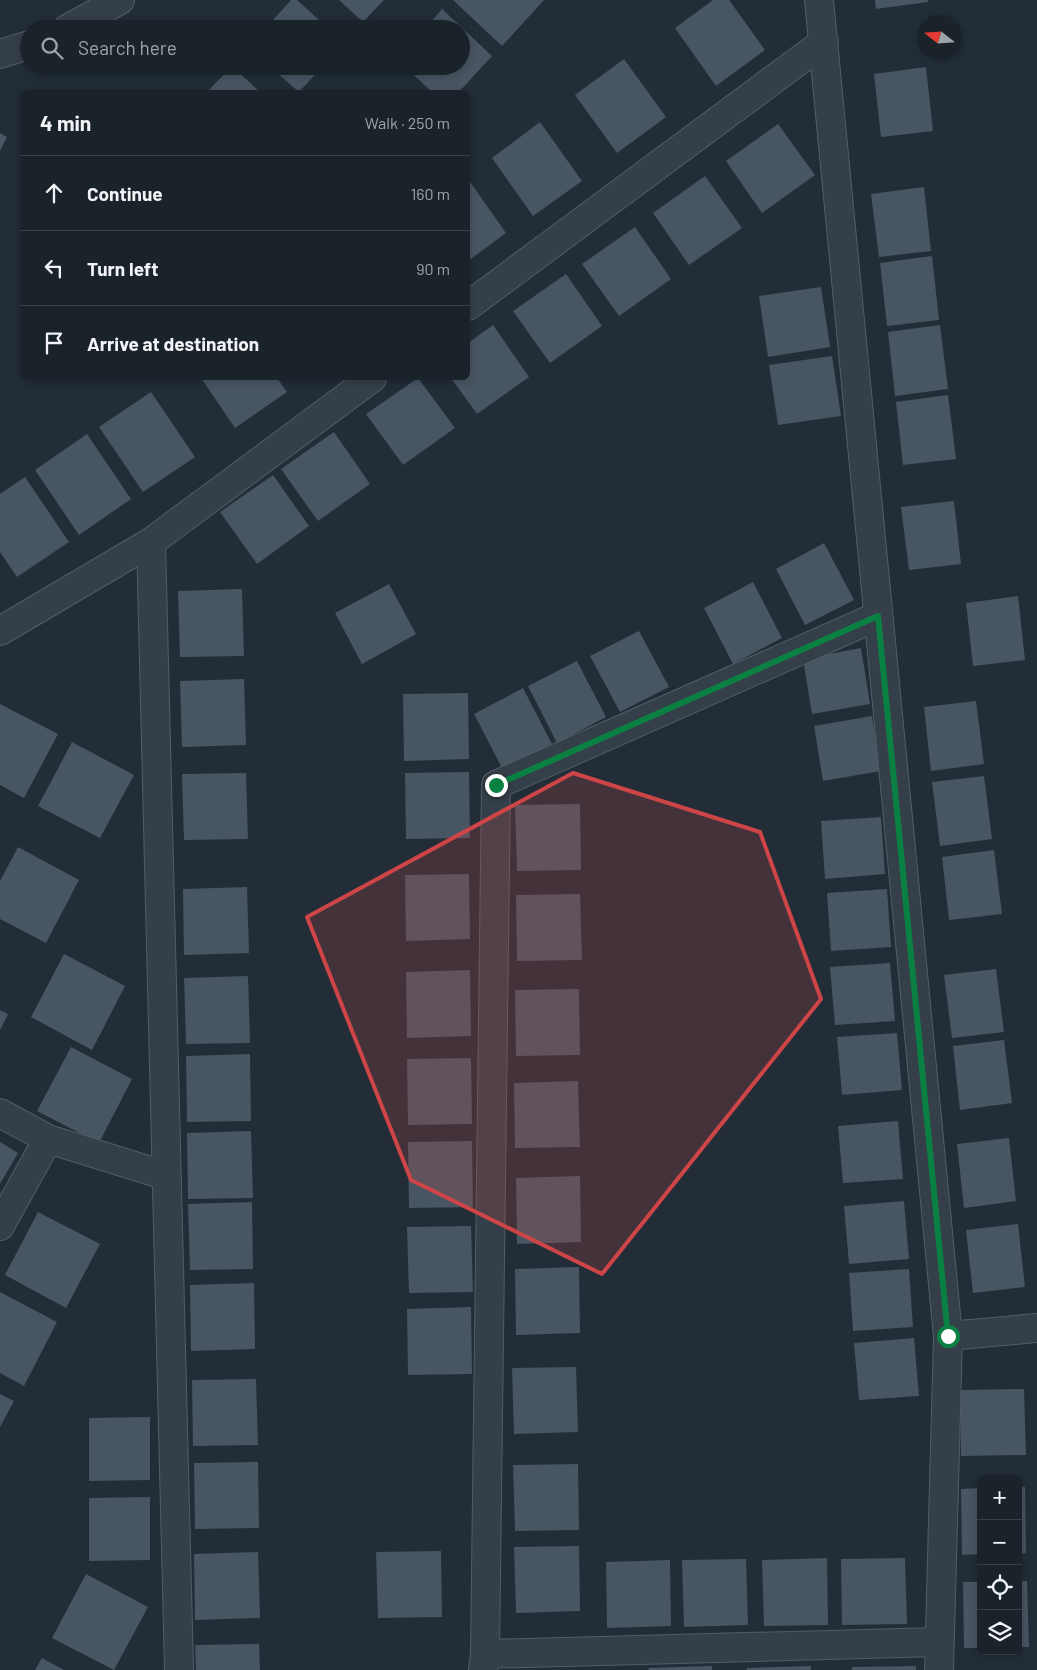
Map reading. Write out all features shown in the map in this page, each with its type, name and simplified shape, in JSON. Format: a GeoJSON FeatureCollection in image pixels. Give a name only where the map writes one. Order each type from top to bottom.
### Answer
{"type":"FeatureCollection","features":[{"type":"Feature","properties":{"kind":"street"},"geometry":{"type":"LineString","coordinates":[[84,20],[120,0]]}},
{"type":"Feature","properties":{"kind":"street"},"geometry":{"type":"LineString","coordinates":[[820,0],[948,1336],[939,1670]]}},
{"type":"Feature","properties":{"kind":"street"},"geometry":{"type":"LineString","coordinates":[[470,305],[824,42]]}},
{"type":"Feature","properties":{"kind":"street"},"geometry":{"type":"LineString","coordinates":[[0,54],[20,48]]}},
{"type":"Feature","properties":{"kind":"street"},"geometry":{"type":"LineString","coordinates":[[0,630],[151,542],[369,380]]}},
{"type":"Feature","properties":{"kind":"street"},"geometry":{"type":"LineString","coordinates":[[151,542],[179,1670]]}},
{"type":"Feature","properties":{"kind":"street"},"geometry":{"type":"LineString","coordinates":[[878,616],[496,785],[484,1662],[939,1642]]}},
{"type":"Feature","properties":{"kind":"street"},"geometry":{"type":"LineString","coordinates":[[0,1113],[48,1139],[167,1176]]}},
{"type":"Feature","properties":{"kind":"street"},"geometry":{"type":"LineString","coordinates":[[0,1226],[48,1139]]}},
{"type":"Feature","properties":{"kind":"street"},"geometry":{"type":"LineString","coordinates":[[948,1336],[1037,1328]]}},
{"type":"Feature","properties":{"kind":"highlighted area"},"geometry":{"type":"Polygon","coordinates":[[[573,773],[760,832],[821,999],[602,1274],[411,1180],[307,917],[573,773]]]}},
{"type":"Feature","properties":{"kind":"building"},"geometry":{"type":"Polygon","coordinates":[[[291,0],[297,0],[319,20],[273,20],[291,0]]]}},
{"type":"Feature","properties":{"kind":"building"},"geometry":{"type":"Polygon","coordinates":[[[339,0],[384,0],[365,20],[361,20],[339,0]]]}},
{"type":"Feature","properties":{"kind":"building"},"geometry":{"type":"Polygon","coordinates":[[[453,0],[544,0],[502,46],[453,0]]]}},
{"type":"Feature","properties":{"kind":"building"},"geometry":{"type":"Polygon","coordinates":[[[713,0],[729,0],[765,50],[716,86],[675,28],[713,0]]]}},
{"type":"Feature","properties":{"kind":"building"},"geometry":{"type":"Polygon","coordinates":[[[875,0],[928,0],[928,2],[876,9],[875,0]]]}},
{"type":"Feature","properties":{"kind":"building"},"geometry":{"type":"Polygon","coordinates":[[[442,9],[454,20],[433,20],[442,9]]]}},
{"type":"Feature","properties":{"kind":"building"},"geometry":{"type":"Polygon","coordinates":[[[470,35],[492,56],[461,90],[430,90],[414,75],[470,75],[470,35]]]}},
{"type":"Feature","properties":{"kind":"building"},"geometry":{"type":"Polygon","coordinates":[[[624,59],[666,117],[617,153],[575,95],[624,59]]]}},
{"type":"Feature","properties":{"kind":"building"},"geometry":{"type":"Polygon","coordinates":[[[926,67],[933,131],[881,137],[874,74],[926,67]]]}},
{"type":"Feature","properties":{"kind":"building"},"geometry":{"type":"Polygon","coordinates":[[[223,75],[242,75],[258,90],[209,90],[223,75]]]}},
{"type":"Feature","properties":{"kind":"building"},"geometry":{"type":"Polygon","coordinates":[[[279,75],[315,75],[301,90],[297,90],[279,75]]]}},
{"type":"Feature","properties":{"kind":"building"},"geometry":{"type":"Polygon","coordinates":[[[540,122],[582,181],[533,216],[492,158],[540,122]]]}},
{"type":"Feature","properties":{"kind":"building"},"geometry":{"type":"Polygon","coordinates":[[[778,124],[815,175],[762,213],[726,161],[778,124]]]}},
{"type":"Feature","properties":{"kind":"building"},"geometry":{"type":"Polygon","coordinates":[[[0,133],[7,137],[0,151],[0,133]]]}},
{"type":"Feature","properties":{"kind":"building"},"geometry":{"type":"Polygon","coordinates":[[[705,176],[742,228],[689,265],[653,213],[705,176]]]}},
{"type":"Feature","properties":{"kind":"building"},"geometry":{"type":"Polygon","coordinates":[[[470,182],[506,233],[470,260],[470,182]]]}},
{"type":"Feature","properties":{"kind":"building"},"geometry":{"type":"Polygon","coordinates":[[[924,187],[931,251],[879,257],[871,194],[924,187]]]}},
{"type":"Feature","properties":{"kind":"building"},"geometry":{"type":"Polygon","coordinates":[[[635,227],[671,279],[619,316],[582,264],[635,227]]]}},
{"type":"Feature","properties":{"kind":"building"},"geometry":{"type":"Polygon","coordinates":[[[932,256],[939,320],[887,326],[880,263],[932,256]]]}},
{"type":"Feature","properties":{"kind":"building"},"geometry":{"type":"Polygon","coordinates":[[[566,274],[602,326],[550,363],[513,311],[566,274]]]}},
{"type":"Feature","properties":{"kind":"building"},"geometry":{"type":"Polygon","coordinates":[[[821,287],[830,347],[768,357],[759,296],[821,287]]]}},
{"type":"Feature","properties":{"kind":"building"},"geometry":{"type":"Polygon","coordinates":[[[493,325],[529,377],[477,414],[452,380],[470,380],[470,342],[493,325]]]}},
{"type":"Feature","properties":{"kind":"building"},"geometry":{"type":"Polygon","coordinates":[[[940,325],[948,389],[895,396],[888,332],[940,325]]]}},
{"type":"Feature","properties":{"kind":"building"},"geometry":{"type":"Polygon","coordinates":[[[832,356],[841,416],[778,425],[769,365],[832,356]]]}},
{"type":"Feature","properties":{"kind":"building"},"geometry":{"type":"Polygon","coordinates":[[[202,380],[278,380],[287,392],[235,428],[202,380]]]}},
{"type":"Feature","properties":{"kind":"building"},"geometry":{"type":"Polygon","coordinates":[[[415,380],[419,380],[455,428],[403,465],[366,414],[415,380]]]}},
{"type":"Feature","properties":{"kind":"building"},"geometry":{"type":"Polygon","coordinates":[[[151,392],[195,457],[143,492],[99,427],[151,392]]]}},
{"type":"Feature","properties":{"kind":"building"},"geometry":{"type":"Polygon","coordinates":[[[948,395],[956,459],[903,465],[896,402],[948,395]]]}},
{"type":"Feature","properties":{"kind":"building"},"geometry":{"type":"Polygon","coordinates":[[[334,432],[370,484],[318,521],[281,469],[334,432]]]}},
{"type":"Feature","properties":{"kind":"building"},"geometry":{"type":"Polygon","coordinates":[[[87,434],[131,499],[79,535],[35,470],[87,434]]]}},
{"type":"Feature","properties":{"kind":"building"},"geometry":{"type":"Polygon","coordinates":[[[273,475],[309,526],[257,564],[220,512],[273,475]]]}},
{"type":"Feature","properties":{"kind":"building"},"geometry":{"type":"Polygon","coordinates":[[[25,477],[69,542],[17,577],[0,552],[0,494],[25,477]]]}},
{"type":"Feature","properties":{"kind":"building"},"geometry":{"type":"Polygon","coordinates":[[[954,501],[961,564],[909,570],[901,507],[954,501]]]}},
{"type":"Feature","properties":{"kind":"building"},"geometry":{"type":"Polygon","coordinates":[[[824,543],[854,600],[805,625],[776,569],[824,543]]]}},
{"type":"Feature","properties":{"kind":"building"},"geometry":{"type":"Polygon","coordinates":[[[753,582],[782,638],[733,664],[704,608],[753,582]]]}},
{"type":"Feature","properties":{"kind":"building"},"geometry":{"type":"Polygon","coordinates":[[[389,584],[416,634],[362,664],[335,613],[389,584]]]}},
{"type":"Feature","properties":{"kind":"building"},"geometry":{"type":"Polygon","coordinates":[[[242,589],[244,656],[180,657],[178,591],[242,589]]]}},
{"type":"Feature","properties":{"kind":"building"},"geometry":{"type":"Polygon","coordinates":[[[1018,596],[1025,660],[973,666],[966,603],[1018,596]]]}},
{"type":"Feature","properties":{"kind":"building"},"geometry":{"type":"Polygon","coordinates":[[[639,631],[669,687],[620,712],[590,656],[639,631]]]}},
{"type":"Feature","properties":{"kind":"building"},"geometry":{"type":"Polygon","coordinates":[[[861,648],[870,704],[812,714],[803,659],[861,648]]]}},
{"type":"Feature","properties":{"kind":"building"},"geometry":{"type":"Polygon","coordinates":[[[577,661],[606,717],[557,743],[528,686],[577,661]]]}},
{"type":"Feature","properties":{"kind":"building"},"geometry":{"type":"Polygon","coordinates":[[[244,679],[246,745],[182,747],[180,681],[244,679]]]}},
{"type":"Feature","properties":{"kind":"building"},"geometry":{"type":"Polygon","coordinates":[[[523,688],[552,744],[503,770],[474,714],[523,688]]]}},
{"type":"Feature","properties":{"kind":"building"},"geometry":{"type":"Polygon","coordinates":[[[468,693],[469,759],[404,761],[403,694],[468,693]]]}},
{"type":"Feature","properties":{"kind":"building"},"geometry":{"type":"Polygon","coordinates":[[[976,701],[984,764],[931,771],[924,707],[976,701]]]}},
{"type":"Feature","properties":{"kind":"building"},"geometry":{"type":"Polygon","coordinates":[[[0,704],[58,734],[24,798],[0,785],[0,704]]]}},
{"type":"Feature","properties":{"kind":"building"},"geometry":{"type":"Polygon","coordinates":[[[872,716],[881,771],[823,781],[814,726],[872,716]]]}},
{"type":"Feature","properties":{"kind":"building"},"geometry":{"type":"Polygon","coordinates":[[[72,742],[134,775],[100,838],[38,806],[72,742]]]}},
{"type":"Feature","properties":{"kind":"building"},"geometry":{"type":"Polygon","coordinates":[[[469,772],[470,838],[406,839],[405,773],[469,772]]]}},
{"type":"Feature","properties":{"kind":"building"},"geometry":{"type":"Polygon","coordinates":[[[246,773],[248,839],[184,840],[182,774],[246,773]]]}},
{"type":"Feature","properties":{"kind":"building"},"geometry":{"type":"Polygon","coordinates":[[[984,776],[992,839],[940,846],[932,782],[984,776]]]}},
{"type":"Feature","properties":{"kind":"building"},"geometry":{"type":"Polygon","coordinates":[[[580,804],[581,870],[517,871],[515,805],[580,804]]]}},
{"type":"Feature","properties":{"kind":"building"},"geometry":{"type":"Polygon","coordinates":[[[881,817],[885,874],[825,879],[821,821],[881,817]]]}},
{"type":"Feature","properties":{"kind":"building"},"geometry":{"type":"Polygon","coordinates":[[[18,847],[79,880],[46,943],[0,919],[0,881],[18,847]]]}},
{"type":"Feature","properties":{"kind":"building"},"geometry":{"type":"Polygon","coordinates":[[[994,850],[1002,914],[949,920],[942,857],[994,850]]]}},
{"type":"Feature","properties":{"kind":"building"},"geometry":{"type":"Polygon","coordinates":[[[469,874],[470,939],[406,941],[405,875],[469,874]]]}},
{"type":"Feature","properties":{"kind":"building"},"geometry":{"type":"Polygon","coordinates":[[[247,887],[249,953],[184,955],[183,889],[247,887]]]}},
{"type":"Feature","properties":{"kind":"building"},"geometry":{"type":"Polygon","coordinates":[[[887,889],[891,947],[831,951],[827,893],[887,889]]]}},
{"type":"Feature","properties":{"kind":"building"},"geometry":{"type":"Polygon","coordinates":[[[580,894],[582,960],[517,961],[516,895],[580,894]]]}},
{"type":"Feature","properties":{"kind":"building"},"geometry":{"type":"Polygon","coordinates":[[[64,954],[125,986],[92,1050],[31,1017],[64,954]]]}},
{"type":"Feature","properties":{"kind":"building"},"geometry":{"type":"Polygon","coordinates":[[[890,963],[895,1021],[835,1025],[830,967],[890,963]]]}},
{"type":"Feature","properties":{"kind":"building"},"geometry":{"type":"Polygon","coordinates":[[[996,969],[1004,1032],[952,1038],[944,975],[996,969]]]}},
{"type":"Feature","properties":{"kind":"building"},"geometry":{"type":"Polygon","coordinates":[[[470,970],[471,1036],[407,1038],[406,972],[470,970]]]}},
{"type":"Feature","properties":{"kind":"building"},"geometry":{"type":"Polygon","coordinates":[[[248,976],[250,1043],[186,1044],[184,978],[248,976]]]}},
{"type":"Feature","properties":{"kind":"building"},"geometry":{"type":"Polygon","coordinates":[[[579,989],[580,1055],[516,1056],[515,990],[579,989]]]}},
{"type":"Feature","properties":{"kind":"building"},"geometry":{"type":"Polygon","coordinates":[[[0,1010],[8,1014],[0,1030],[0,1010]]]}},
{"type":"Feature","properties":{"kind":"building"},"geometry":{"type":"Polygon","coordinates":[[[897,1033],[902,1090],[842,1095],[837,1037],[897,1033]]]}},
{"type":"Feature","properties":{"kind":"building"},"geometry":{"type":"Polygon","coordinates":[[[1004,1040],[1012,1103],[960,1110],[953,1046],[1004,1040]]]}},
{"type":"Feature","properties":{"kind":"building"},"geometry":{"type":"Polygon","coordinates":[[[71,1047],[132,1079],[99,1143],[37,1111],[71,1047]]]}},
{"type":"Feature","properties":{"kind":"building"},"geometry":{"type":"Polygon","coordinates":[[[250,1054],[251,1121],[187,1122],[186,1056],[250,1054]]]}},
{"type":"Feature","properties":{"kind":"building"},"geometry":{"type":"Polygon","coordinates":[[[471,1058],[472,1124],[408,1125],[407,1059],[471,1058]]]}},
{"type":"Feature","properties":{"kind":"building"},"geometry":{"type":"Polygon","coordinates":[[[578,1081],[580,1147],[515,1148],[514,1083],[578,1081]]]}},
{"type":"Feature","properties":{"kind":"building"},"geometry":{"type":"Polygon","coordinates":[[[898,1121],[903,1179],[843,1183],[838,1126],[898,1121]]]}},
{"type":"Feature","properties":{"kind":"building"},"geometry":{"type":"Polygon","coordinates":[[[251,1131],[253,1198],[188,1199],[187,1133],[251,1131]]]}},
{"type":"Feature","properties":{"kind":"building"},"geometry":{"type":"Polygon","coordinates":[[[1009,1138],[1016,1201],[964,1208],[957,1144],[1009,1138]]]}},
{"type":"Feature","properties":{"kind":"building"},"geometry":{"type":"Polygon","coordinates":[[[472,1141],[473,1207],[409,1208],[408,1142],[472,1141]]]}},
{"type":"Feature","properties":{"kind":"building"},"geometry":{"type":"Polygon","coordinates":[[[0,1142],[18,1153],[0,1184],[0,1142]]]}},
{"type":"Feature","properties":{"kind":"building"},"geometry":{"type":"Polygon","coordinates":[[[580,1176],[581,1242],[517,1244],[516,1178],[580,1176]]]}},
{"type":"Feature","properties":{"kind":"building"},"geometry":{"type":"Polygon","coordinates":[[[904,1201],[909,1259],[849,1264],[844,1206],[904,1201]]]}},
{"type":"Feature","properties":{"kind":"building"},"geometry":{"type":"Polygon","coordinates":[[[252,1202],[253,1269],[190,1270],[188,1204],[252,1202]]]}},
{"type":"Feature","properties":{"kind":"building"},"geometry":{"type":"Polygon","coordinates":[[[38,1212],[100,1244],[66,1308],[5,1275],[38,1212]]]}},
{"type":"Feature","properties":{"kind":"building"},"geometry":{"type":"Polygon","coordinates":[[[1018,1224],[1025,1287],[973,1293],[966,1230],[1018,1224]]]}},
{"type":"Feature","properties":{"kind":"building"},"geometry":{"type":"Polygon","coordinates":[[[471,1226],[473,1292],[409,1293],[407,1227],[471,1226]]]}},
{"type":"Feature","properties":{"kind":"building"},"geometry":{"type":"Polygon","coordinates":[[[579,1267],[580,1333],[516,1335],[515,1269],[579,1267]]]}},
{"type":"Feature","properties":{"kind":"building"},"geometry":{"type":"Polygon","coordinates":[[[909,1269],[913,1327],[853,1331],[849,1273],[909,1269]]]}},
{"type":"Feature","properties":{"kind":"building"},"geometry":{"type":"Polygon","coordinates":[[[254,1283],[255,1349],[191,1351],[190,1285],[254,1283]]]}},
{"type":"Feature","properties":{"kind":"building"},"geometry":{"type":"Polygon","coordinates":[[[0,1292],[57,1322],[24,1386],[0,1373],[0,1292]]]}},
{"type":"Feature","properties":{"kind":"building"},"geometry":{"type":"Polygon","coordinates":[[[471,1307],[472,1374],[408,1375],[407,1309],[471,1307]]]}},
{"type":"Feature","properties":{"kind":"building"},"geometry":{"type":"Polygon","coordinates":[[[914,1338],[919,1396],[859,1400],[854,1343],[914,1338]]]}},
{"type":"Feature","properties":{"kind":"building"},"geometry":{"type":"Polygon","coordinates":[[[576,1367],[578,1432],[514,1434],[512,1368],[576,1367]]]}},
{"type":"Feature","properties":{"kind":"building"},"geometry":{"type":"Polygon","coordinates":[[[256,1379],[258,1445],[193,1446],[192,1380],[256,1379]]]}},
{"type":"Feature","properties":{"kind":"building"},"geometry":{"type":"Polygon","coordinates":[[[1024,1389],[1026,1455],[961,1456],[960,1390],[1024,1389]]]}},
{"type":"Feature","properties":{"kind":"building"},"geometry":{"type":"Polygon","coordinates":[[[0,1394],[14,1401],[0,1427],[0,1394]]]}},
{"type":"Feature","properties":{"kind":"building"},"geometry":{"type":"Polygon","coordinates":[[[150,1417],[150,1480],[89,1481],[89,1418],[150,1417]]]}},
{"type":"Feature","properties":{"kind":"building"},"geometry":{"type":"Polygon","coordinates":[[[258,1462],[259,1528],[195,1529],[194,1463],[258,1462]]]}},
{"type":"Feature","properties":{"kind":"building"},"geometry":{"type":"Polygon","coordinates":[[[578,1464],[579,1530],[515,1531],[513,1465],[578,1464]]]}},
{"type":"Feature","properties":{"kind":"building"},"geometry":{"type":"Polygon","coordinates":[[[1022,1487],[1025,1487],[1026,1553],[1022,1554],[1022,1487]]]}},
{"type":"Feature","properties":{"kind":"building"},"geometry":{"type":"Polygon","coordinates":[[[977,1488],[977,1554],[962,1555],[961,1489],[977,1488]]]}},
{"type":"Feature","properties":{"kind":"building"},"geometry":{"type":"Polygon","coordinates":[[[150,1497],[150,1560],[89,1561],[89,1498],[150,1497]]]}},
{"type":"Feature","properties":{"kind":"building"},"geometry":{"type":"Polygon","coordinates":[[[579,1546],[580,1611],[516,1613],[514,1547],[579,1546]]]}},
{"type":"Feature","properties":{"kind":"building"},"geometry":{"type":"Polygon","coordinates":[[[441,1551],[442,1617],[378,1618],[376,1552],[441,1551]]]}},
{"type":"Feature","properties":{"kind":"building"},"geometry":{"type":"Polygon","coordinates":[[[258,1552],[260,1618],[195,1620],[194,1554],[258,1552]]]}},
{"type":"Feature","properties":{"kind":"building"},"geometry":{"type":"Polygon","coordinates":[[[827,1558],[828,1625],[764,1626],[762,1560],[827,1558]]]}},
{"type":"Feature","properties":{"kind":"building"},"geometry":{"type":"Polygon","coordinates":[[[905,1558],[907,1624],[842,1625],[841,1559],[905,1558]]]}},
{"type":"Feature","properties":{"kind":"building"},"geometry":{"type":"Polygon","coordinates":[[[746,1559],[748,1625],[684,1627],[682,1560],[746,1559]]]}},
{"type":"Feature","properties":{"kind":"building"},"geometry":{"type":"Polygon","coordinates":[[[670,1560],[671,1626],[607,1628],[606,1562],[670,1560]]]}},
{"type":"Feature","properties":{"kind":"building"},"geometry":{"type":"Polygon","coordinates":[[[86,1574],[148,1607],[114,1670],[52,1638],[86,1574]]]}},
{"type":"Feature","properties":{"kind":"building"},"geometry":{"type":"Polygon","coordinates":[[[1022,1581],[1027,1581],[1029,1647],[1022,1647],[1022,1581]]]}},
{"type":"Feature","properties":{"kind":"building"},"geometry":{"type":"Polygon","coordinates":[[[963,1582],[977,1582],[977,1648],[964,1648],[963,1582]]]}},
{"type":"Feature","properties":{"kind":"building"},"geometry":{"type":"Polygon","coordinates":[[[259,1644],[260,1670],[196,1670],[195,1645],[259,1644]]]}},
{"type":"Feature","properties":{"kind":"building"},"geometry":{"type":"Polygon","coordinates":[[[42,1658],[64,1670],[35,1670],[42,1658]]]}},
{"type":"Feature","properties":{"kind":"building"},"geometry":{"type":"Polygon","coordinates":[[[712,1666],[712,1670],[649,1670],[648,1668],[712,1666]]]}},
{"type":"Feature","properties":{"kind":"building"},"geometry":{"type":"Polygon","coordinates":[[[811,1666],[811,1670],[747,1670],[746,1668],[811,1666]]]}},
{"type":"Feature","properties":{"kind":"building"},"geometry":{"type":"Polygon","coordinates":[[[916,1666],[916,1670],[852,1670],[852,1667],[916,1666]]]}},
{"type":"Feature","properties":{"kind":"route"},"geometry":{"type":"LineString","coordinates":[[496,785],[878,616],[948,1336]]}}]}
